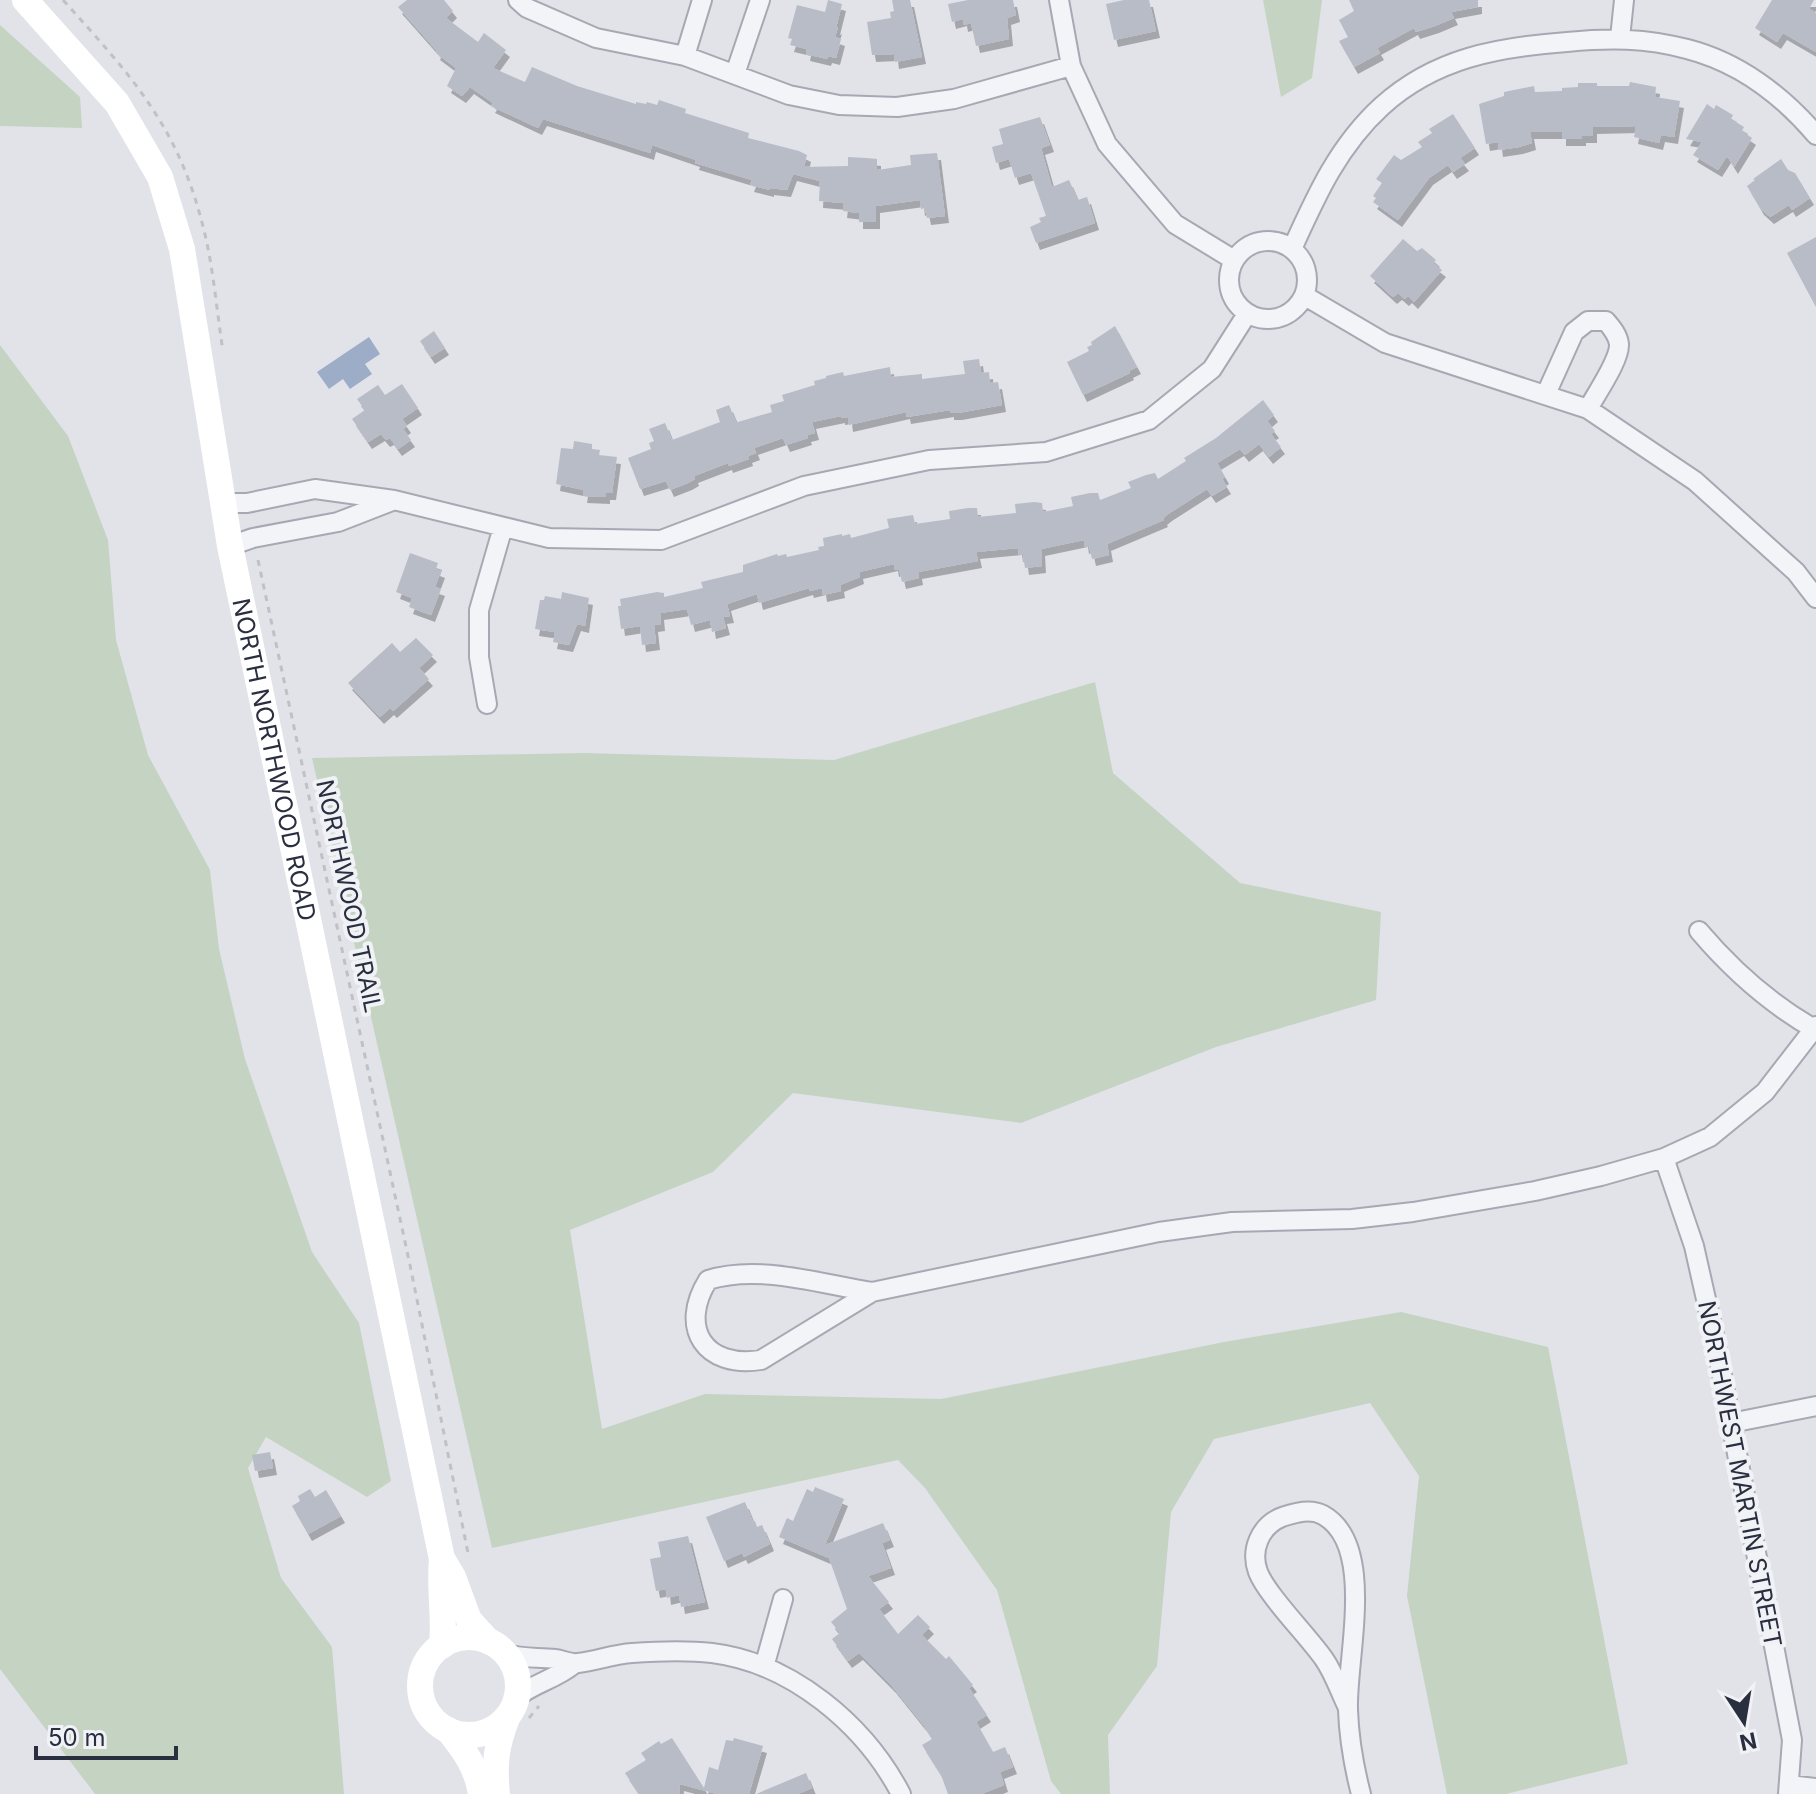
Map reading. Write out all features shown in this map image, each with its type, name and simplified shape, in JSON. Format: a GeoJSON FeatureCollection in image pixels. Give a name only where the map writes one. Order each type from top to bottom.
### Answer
{"type":"FeatureCollection","features":[{"type":"Feature","properties":{"kind":"street","name":"NORTH NORTHWOOD ROAD"},"geometry":{"type":"LineString","coordinates":[[25,0],[117,103],[160,177],[182,249],[222,503],[241,542],[442,1559],[439,1585],[444,1620],[442,1646]]}},
{"type":"Feature","properties":{"kind":"street"},"geometry":{"type":"LineString","coordinates":[[518,0],[527,8],[596,38],[685,56],[789,95],[839,105],[897,107],[954,99],[1071,66]]}},
{"type":"Feature","properties":{"kind":"street"},"geometry":{"type":"LineString","coordinates":[[685,56],[702,0]]}},
{"type":"Feature","properties":{"kind":"street"},"geometry":{"type":"LineString","coordinates":[[735,74],[760,0]]}},
{"type":"Feature","properties":{"kind":"street"},"geometry":{"type":"LineString","coordinates":[[1059,0],[1071,66],[1107,144],[1160,209],[1192,236],[1234,260]]}},
{"type":"Feature","properties":{"kind":"street"},"geometry":{"type":"LineString","coordinates":[[1620,38],[1624,0]]}},
{"type":"Feature","properties":{"kind":"street"},"geometry":{"type":"LineString","coordinates":[[1292,249],[1326,174],[1350,139],[1383,105],[1434,71],[1474,55],[1512,46],[1620,38],[1688,49],[1734,67],[1768,87],[1816,135]]}},
{"type":"Feature","properties":{"kind":"street"},"geometry":{"type":"LineString","coordinates":[[1269,241],[1292,249],[1307,271],[1305,296],[1297,308],[1286,316],[1273,319],[1260,319],[1247,314],[1238,305],[1229,282],[1234,260],[1256,243],[1269,241]]}},
{"type":"Feature","properties":{"kind":"street"},"geometry":{"type":"LineString","coordinates":[[1305,296],[1385,343],[1588,409],[1695,481],[1796,572],[1816,598]]}},
{"type":"Feature","properties":{"kind":"street"},"geometry":{"type":"LineString","coordinates":[[222,503],[247,503],[315,489],[394,500],[549,538],[661,540],[804,486],[929,460],[1046,452],[1149,420],[1212,369],[1247,314]]}},
{"type":"Feature","properties":{"kind":"street"},"geometry":{"type":"LineString","coordinates":[[1546,394],[1574,332],[1588,321],[1606,321],[1615,332],[1619,345],[1588,409]]}},
{"type":"Feature","properties":{"kind":"street"},"geometry":{"type":"LineString","coordinates":[[241,542],[338,522],[394,500]]}},
{"type":"Feature","properties":{"kind":"street"},"geometry":{"type":"LineString","coordinates":[[487,704],[479,657],[479,610],[503,527]]}},
{"type":"Feature","properties":{"kind":"street"},"geometry":{"type":"LineString","coordinates":[[872,1292],[763,1274],[728,1274],[708,1280],[696,1299],[695,1319],[699,1338],[717,1357],[740,1363],[761,1360],[872,1292],[1159,1232],[1232,1222],[1352,1219],[1413,1212],[1548,1188],[1664,1158],[1710,1137],[1765,1092],[1815,1028],[1768,1001],[1721,957],[1699,931]]}},
{"type":"Feature","properties":{"kind":"street","name":"NORTHWEST MARTIN STREET"},"geometry":{"type":"LineString","coordinates":[[1664,1158],[1694,1246],[1731,1423],[1792,1740],[1789,1789]]}},
{"type":"Feature","properties":{"kind":"street"},"geometry":{"type":"LineString","coordinates":[[1731,1423],[1816,1406]]}},
{"type":"Feature","properties":{"kind":"street"},"geometry":{"type":"LineString","coordinates":[[1348,1708],[1326,1661],[1258,1573],[1254,1551],[1261,1532],[1277,1519],[1298,1512],[1317,1511],[1335,1521],[1348,1546],[1355,1595],[1348,1708],[1354,1766],[1361,1794]]}},
{"type":"Feature","properties":{"kind":"street","name":"NORTH NORTHWOOD ROAD"},"geometry":{"type":"LineString","coordinates":[[442,1559],[453,1577],[469,1620],[497,1648]]}},
{"type":"Feature","properties":{"kind":"street"},"geometry":{"type":"LineString","coordinates":[[764,1667],[783,1599]]}},
{"type":"Feature","properties":{"kind":"street"},"geometry":{"type":"LineString","coordinates":[[481,1794],[479,1777],[467,1754],[448,1730],[430,1715],[421,1695],[422,1673],[427,1662],[442,1646],[469,1637],[535,1659],[555,1659],[574,1664],[628,1653],[671,1651],[714,1653],[764,1667],[809,1691],[847,1721],[876,1754],[901,1794]]}},
{"type":"Feature","properties":{"kind":"street"},"geometry":{"type":"LineString","coordinates":[[497,1648],[515,1670],[517,1712]]}},
{"type":"Feature","properties":{"kind":"street"},"geometry":{"type":"LineString","coordinates":[[497,1794],[494,1769],[497,1743],[517,1712],[542,1683],[559,1676],[574,1664]]}},
{"type":"Feature","properties":{"kind":"street"},"geometry":{"type":"LineString","coordinates":[[448,1730],[479,1734],[489,1731],[517,1712]]}},
{"type":"Feature","properties":{"kind":"street"},"geometry":{"type":"LineString","coordinates":[[1789,1789],[1816,1788]]}},
{"type":"Feature","properties":{"kind":"path"},"geometry":{"type":"LineString","coordinates":[[63,0],[129,74],[154,108],[176,148],[203,222],[224,355]]}},
{"type":"Feature","properties":{"kind":"path","name":"NORTHWOOD TRAIL"},"geometry":{"type":"LineString","coordinates":[[241,542],[403,1234],[471,1568]]}},
{"type":"Feature","properties":{"kind":"path"},"geometry":{"type":"LineString","coordinates":[[517,1712],[533,1711],[546,1702],[542,1683]]}},
{"type":"Feature","properties":{"kind":"green space"},"geometry":{"type":"Polygon","coordinates":[[[1263,0],[1322,0],[1312,78],[1281,97],[1263,0]]]}},
{"type":"Feature","properties":{"kind":"green space"},"geometry":{"type":"Polygon","coordinates":[[[0,25],[80,97],[82,128],[0,126],[0,25]]]}},
{"type":"Feature","properties":{"kind":"green space"},"geometry":{"type":"Polygon","coordinates":[[[0,345],[68,436],[108,540],[116,640],[148,755],[210,870],[219,949],[245,1059],[312,1252],[359,1323],[391,1481],[367,1497],[266,1437],[248,1468],[281,1578],[332,1647],[344,1794],[95,1794],[0,1669],[0,345]]]}},
{"type":"Feature","properties":{"kind":"green space"},"geometry":{"type":"Polygon","coordinates":[[[1095,682],[1113,773],[1240,883],[1381,912],[1376,1000],[1216,1047],[1021,1123],[793,1093],[713,1172],[570,1230],[602,1429],[705,1394],[941,1399],[1224,1342],[1401,1312],[1548,1347],[1628,1764],[1506,1794],[1447,1794],[1407,1596],[1419,1476],[1370,1403],[1214,1439],[1171,1512],[1157,1666],[1108,1735],[1110,1794],[1061,1794],[1051,1781],[997,1590],[925,1488],[898,1460],[492,1548],[312,758],[584,753],[834,760],[1095,682]]]}},
{"type":"Feature","properties":{"kind":"water"},"geometry":{"type":"Polygon","coordinates":[[[369,337],[380,354],[365,364],[372,374],[350,389],[343,379],[329,389],[317,372],[369,337]]]}},
{"type":"Feature","properties":{"kind":"building"},"geometry":{"type":"Polygon","coordinates":[[[407,0],[444,0],[453,11],[446,18],[478,42],[484,33],[506,50],[493,68],[525,82],[532,67],[577,86],[636,104],[647,102],[657,105],[659,100],[686,109],[685,113],[749,133],[748,138],[799,151],[807,155],[804,167],[848,166],[848,157],[877,159],[877,170],[911,165],[910,155],[937,153],[945,216],[927,218],[920,200],[876,206],[876,222],[859,222],[859,213],[843,211],[844,203],[819,201],[820,181],[793,174],[787,190],[770,190],[750,185],[752,180],[695,163],[696,160],[652,145],[650,153],[543,119],[538,128],[491,106],[493,103],[470,87],[462,96],[447,86],[456,68],[436,53],[398,7],[407,0]]]}},
{"type":"Feature","properties":{"kind":"building"},"geometry":{"type":"Polygon","coordinates":[[[828,0],[842,4],[835,37],[841,39],[836,58],[828,56],[827,59],[806,54],[807,49],[790,45],[792,39],[788,38],[797,5],[825,12],[828,0]]]}},
{"type":"Feature","properties":{"kind":"building"},"geometry":{"type":"Polygon","coordinates":[[[892,0],[910,0],[922,57],[895,62],[894,54],[872,55],[867,22],[891,18],[890,12],[894,11],[892,0]]]}},
{"type":"Feature","properties":{"kind":"building"},"geometry":{"type":"Polygon","coordinates":[[[968,0],[1013,0],[1016,15],[1007,18],[1009,39],[976,46],[971,23],[964,25],[963,19],[952,22],[948,4],[968,0]]]}},
{"type":"Feature","properties":{"kind":"building"},"geometry":{"type":"Polygon","coordinates":[[[1149,0],[1156,31],[1114,40],[1106,4],[1149,0]]]}},
{"type":"Feature","properties":{"kind":"building"},"geometry":{"type":"Polygon","coordinates":[[[1349,0],[1478,0],[1478,7],[1451,12],[1454,18],[1435,26],[1416,32],[1414,28],[1377,48],[1380,53],[1354,67],[1339,41],[1348,37],[1339,20],[1354,11],[1349,0]]]}},
{"type":"Feature","properties":{"kind":"building"},"geometry":{"type":"Polygon","coordinates":[[[1772,0],[1814,0],[1809,9],[1816,13],[1816,52],[1783,33],[1777,42],[1755,28],[1772,0]]]}},
{"type":"Feature","properties":{"kind":"building"},"geometry":{"type":"Polygon","coordinates":[[[1630,82],[1656,87],[1655,97],[1680,101],[1674,137],[1661,135],[1659,143],[1634,137],[1636,126],[1593,127],[1593,136],[1582,136],[1582,139],[1562,139],[1562,132],[1530,132],[1532,143],[1519,147],[1499,150],[1498,142],[1486,144],[1479,104],[1504,96],[1504,92],[1534,86],[1535,92],[1562,91],[1562,88],[1578,87],[1578,83],[1629,86],[1630,82]]]}},
{"type":"Feature","properties":{"kind":"building"},"geometry":{"type":"Polygon","coordinates":[[[1707,104],[1714,109],[1716,105],[1733,115],[1731,119],[1744,127],[1742,131],[1752,138],[1734,167],[1727,156],[1718,170],[1693,155],[1702,142],[1686,139],[1707,104]]]}},
{"type":"Feature","properties":{"kind":"building"},"geometry":{"type":"Polygon","coordinates":[[[1453,114],[1475,148],[1460,158],[1465,164],[1453,172],[1448,165],[1429,178],[1398,220],[1373,202],[1376,198],[1373,196],[1382,183],[1376,179],[1394,155],[1401,160],[1422,147],[1418,142],[1432,133],[1429,129],[1453,114]]]}},
{"type":"Feature","properties":{"kind":"building"},"geometry":{"type":"Polygon","coordinates":[[[1040,117],[1050,145],[1041,148],[1052,187],[1069,180],[1078,200],[1087,197],[1095,223],[1036,243],[1030,227],[1046,216],[1031,173],[1015,178],[1009,159],[996,163],[992,147],[1003,144],[999,129],[1040,117]]]}},
{"type":"Feature","properties":{"kind":"building"},"geometry":{"type":"Polygon","coordinates":[[[1781,159],[1788,170],[1795,173],[1810,198],[1792,210],[1789,205],[1770,217],[1760,208],[1747,186],[1781,159]]]}},
{"type":"Feature","properties":{"kind":"building"},"geometry":{"type":"Polygon","coordinates":[[[1816,237],[1816,307],[1787,253],[1816,237]]]}},
{"type":"Feature","properties":{"kind":"building"},"geometry":{"type":"Polygon","coordinates":[[[1403,239],[1417,251],[1422,248],[1442,270],[1414,302],[1398,293],[1393,297],[1370,276],[1403,239]]]}},
{"type":"Feature","properties":{"kind":"building"},"geometry":{"type":"Polygon","coordinates":[[[1115,326],[1137,367],[1083,395],[1067,362],[1089,351],[1087,347],[1092,345],[1091,342],[1115,326]]]}},
{"type":"Feature","properties":{"kind":"building"},"geometry":{"type":"Polygon","coordinates":[[[434,331],[445,348],[431,357],[420,341],[434,331]]]}},
{"type":"Feature","properties":{"kind":"building"},"geometry":{"type":"Polygon","coordinates":[[[979,359],[981,373],[989,372],[990,383],[998,382],[1002,405],[958,413],[950,413],[950,410],[907,417],[906,412],[849,425],[848,417],[841,416],[812,422],[815,433],[807,435],[808,438],[786,445],[783,438],[754,448],[756,453],[748,456],[749,459],[694,476],[695,479],[670,490],[666,481],[640,489],[628,458],[651,449],[649,443],[654,441],[649,429],[665,423],[672,440],[720,422],[716,410],[729,405],[736,422],[772,412],[770,405],[784,401],[782,395],[815,385],[814,381],[826,376],[843,372],[844,376],[890,367],[891,377],[922,374],[922,379],[965,374],[963,361],[979,359]]]}},
{"type":"Feature","properties":{"kind":"building"},"geometry":{"type":"Polygon","coordinates":[[[402,384],[418,408],[402,419],[407,426],[403,429],[411,440],[398,449],[390,438],[386,440],[381,434],[368,442],[352,419],[365,410],[357,399],[378,385],[385,395],[402,384]]]}},
{"type":"Feature","properties":{"kind":"building"},"geometry":{"type":"Polygon","coordinates":[[[1263,400],[1274,415],[1267,421],[1275,431],[1271,434],[1281,447],[1269,457],[1259,444],[1245,455],[1240,449],[1217,463],[1227,487],[1212,496],[1207,489],[1168,514],[1164,520],[1107,544],[1109,555],[1092,559],[1084,540],[1041,549],[1042,566],[1025,568],[1023,555],[1019,555],[1018,548],[976,552],[978,561],[918,572],[919,578],[902,582],[899,569],[895,570],[894,564],[859,572],[860,577],[840,585],[841,591],[823,595],[822,588],[810,591],[809,588],[759,603],[757,594],[727,604],[730,616],[723,617],[726,628],[712,632],[710,620],[691,625],[687,609],[660,613],[661,624],[654,625],[656,643],[642,645],[640,626],[621,629],[620,599],[657,592],[664,593],[664,597],[703,588],[701,582],[743,572],[743,565],[777,554],[786,554],[787,557],[819,550],[818,547],[824,546],[823,538],[850,534],[851,538],[889,528],[887,519],[913,515],[915,524],[950,519],[949,511],[968,508],[977,508],[978,517],[1016,513],[1015,504],[1034,502],[1042,503],[1043,512],[1073,506],[1071,497],[1090,493],[1098,493],[1100,500],[1131,488],[1128,482],[1146,475],[1155,473],[1158,479],[1186,461],[1184,458],[1216,438],[1263,400]]]}},
{"type":"Feature","properties":{"kind":"building"},"geometry":{"type":"Polygon","coordinates":[[[574,441],[592,444],[592,449],[600,450],[599,455],[617,457],[612,493],[606,493],[606,497],[583,496],[584,490],[556,484],[561,448],[573,449],[574,441]]]}},
{"type":"Feature","properties":{"kind":"building"},"geometry":{"type":"Polygon","coordinates":[[[410,553],[438,563],[436,569],[441,571],[435,587],[441,589],[431,615],[409,607],[412,598],[396,592],[410,553]]]}},
{"type":"Feature","properties":{"kind":"building"},"geometry":{"type":"Polygon","coordinates":[[[562,592],[589,598],[585,626],[577,624],[569,645],[553,642],[555,632],[535,629],[540,600],[544,600],[545,596],[561,599],[562,592]]]}},
{"type":"Feature","properties":{"kind":"building"},"geometry":{"type":"Polygon","coordinates":[[[416,638],[433,655],[419,668],[429,679],[393,711],[390,708],[380,717],[348,683],[392,643],[400,652],[416,638]]]}},
{"type":"Feature","properties":{"kind":"building"},"geometry":{"type":"Polygon","coordinates":[[[270,1452],[273,1468],[255,1471],[252,1455],[270,1452]]]}},
{"type":"Feature","properties":{"kind":"building"},"geometry":{"type":"Polygon","coordinates":[[[815,1487],[844,1499],[825,1545],[883,1523],[890,1540],[882,1543],[891,1568],[868,1576],[889,1602],[879,1609],[898,1634],[918,1615],[930,1627],[922,1635],[946,1659],[949,1656],[973,1685],[969,1688],[987,1715],[976,1722],[993,1752],[1005,1747],[1013,1767],[1000,1772],[1004,1785],[981,1794],[948,1794],[941,1775],[922,1745],[932,1739],[924,1726],[892,1686],[859,1653],[848,1661],[832,1639],[840,1633],[831,1622],[847,1609],[829,1558],[779,1537],[787,1518],[793,1521],[807,1489],[813,1492],[815,1487]]]}},
{"type":"Feature","properties":{"kind":"building"},"geometry":{"type":"Polygon","coordinates":[[[310,1489],[315,1497],[326,1490],[341,1516],[308,1534],[292,1506],[300,1501],[298,1496],[310,1489]]]}},
{"type":"Feature","properties":{"kind":"building"},"geometry":{"type":"Polygon","coordinates":[[[745,1502],[753,1522],[757,1527],[762,1525],[770,1544],[744,1557],[742,1553],[724,1561],[706,1517],[745,1502]]]}},
{"type":"Feature","properties":{"kind":"building"},"geometry":{"type":"Polygon","coordinates":[[[688,1536],[705,1602],[681,1607],[679,1595],[667,1598],[666,1589],[656,1591],[650,1559],[661,1557],[658,1542],[688,1536]]]}},
{"type":"Feature","properties":{"kind":"building"},"geometry":{"type":"Polygon","coordinates":[[[672,1738],[704,1788],[709,1767],[718,1770],[726,1740],[733,1741],[734,1738],[763,1746],[749,1794],[717,1794],[680,1784],[679,1794],[639,1794],[625,1773],[646,1760],[641,1753],[659,1741],[661,1744],[672,1738]]]}},
{"type":"Feature","properties":{"kind":"building"},"geometry":{"type":"Polygon","coordinates":[[[806,1773],[812,1788],[798,1794],[756,1794],[806,1773]]]}}]}
